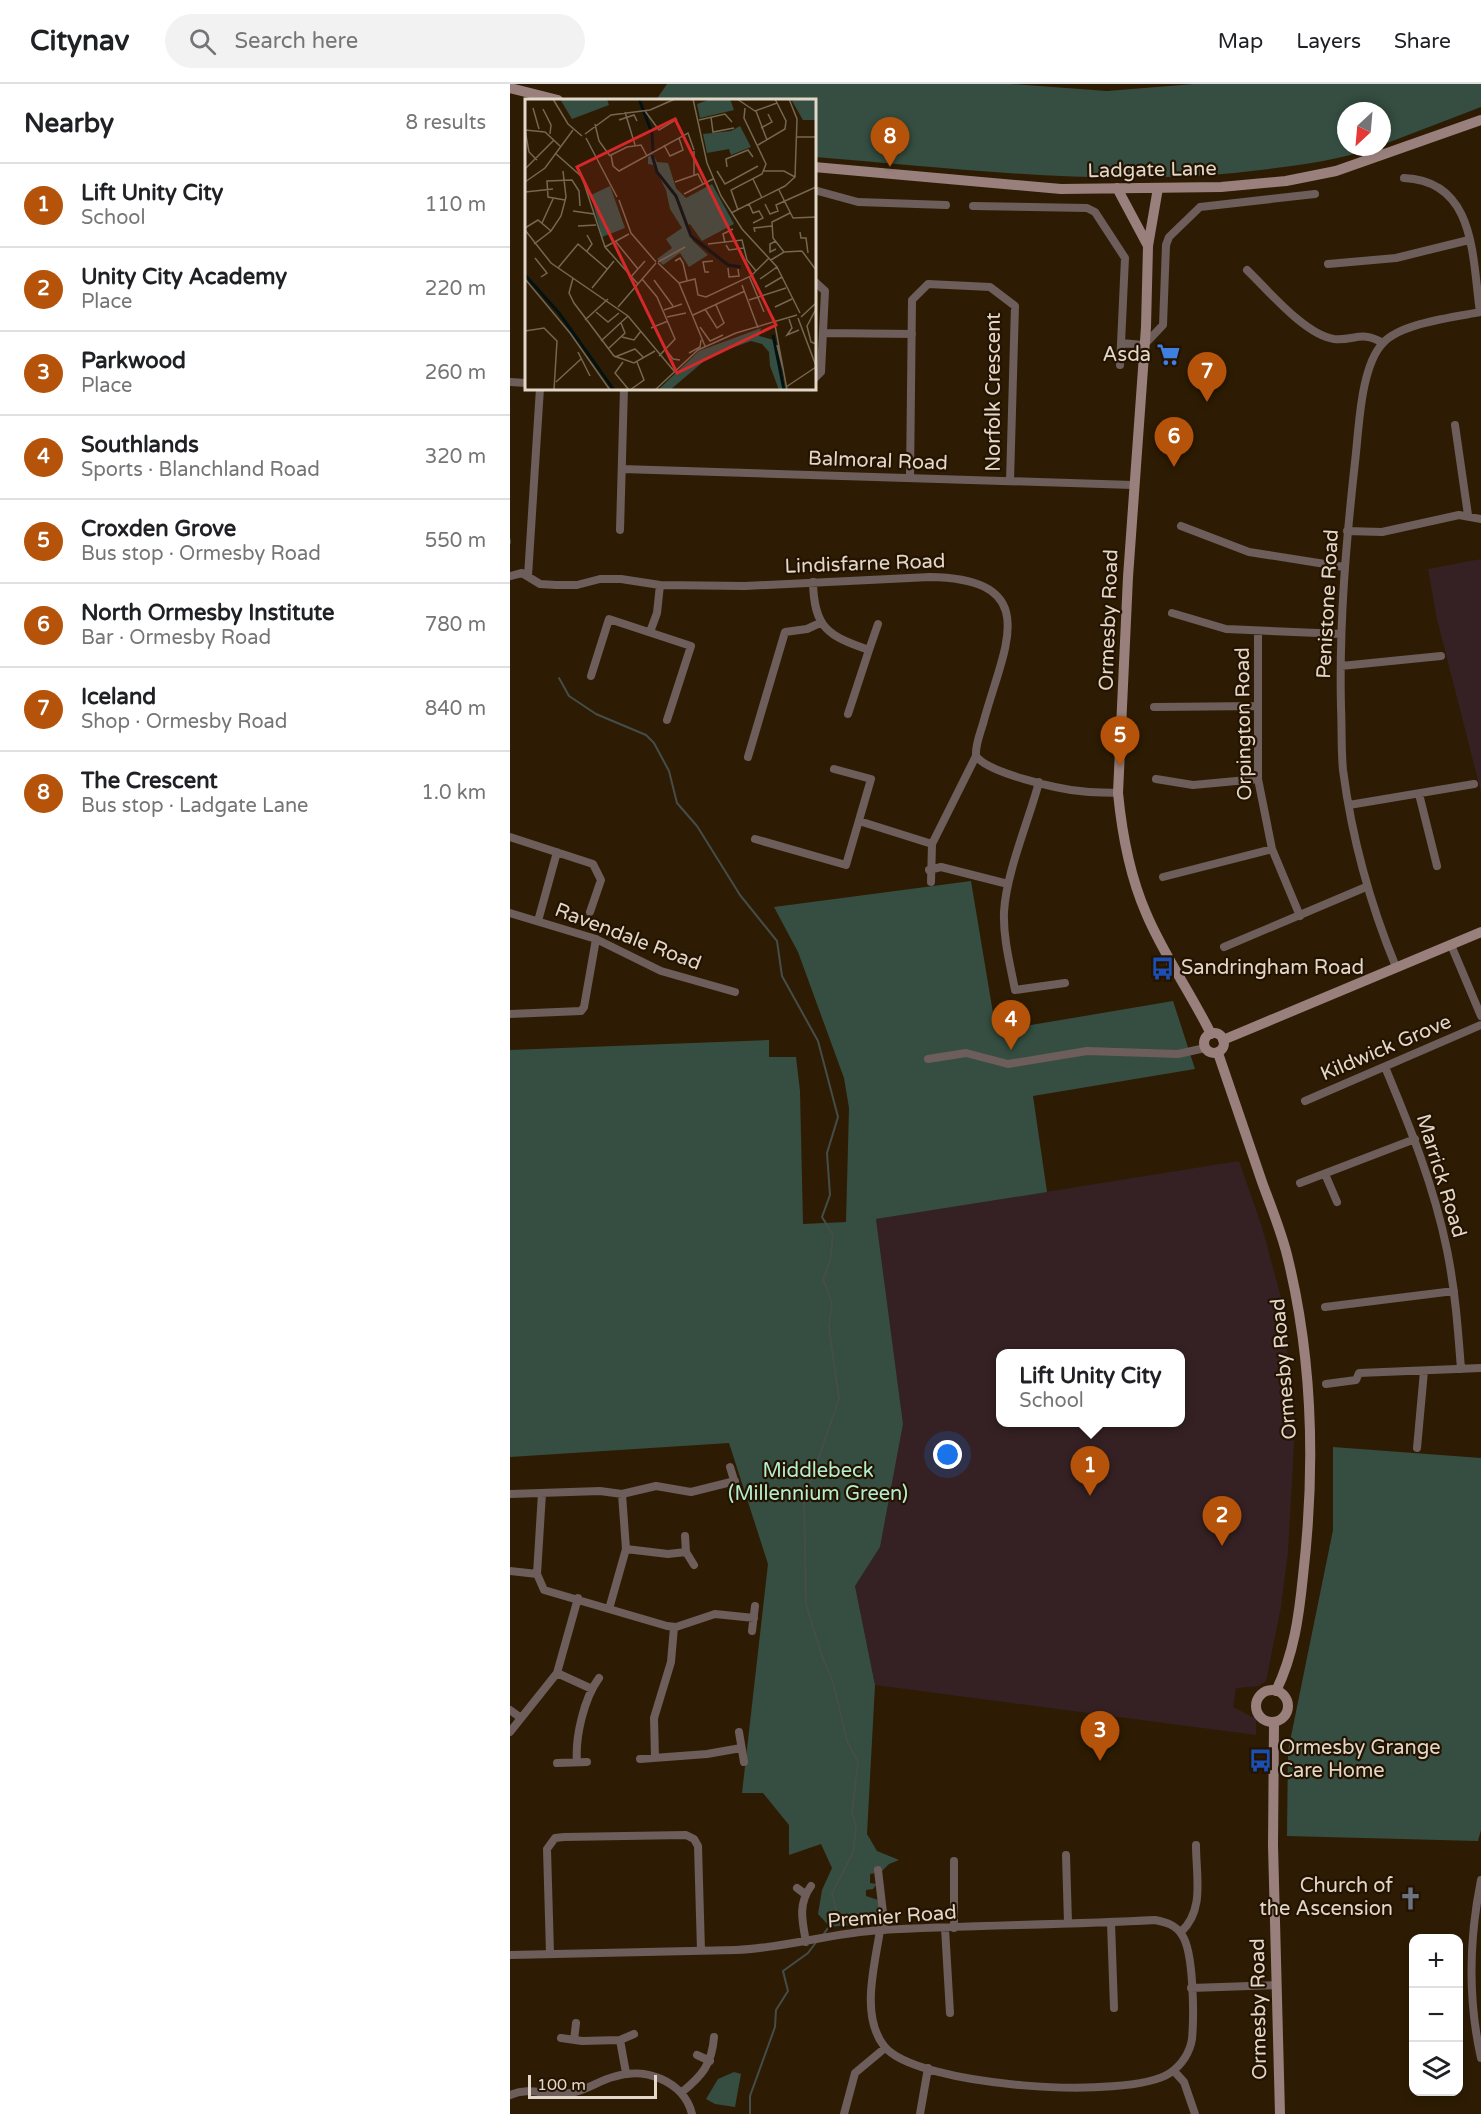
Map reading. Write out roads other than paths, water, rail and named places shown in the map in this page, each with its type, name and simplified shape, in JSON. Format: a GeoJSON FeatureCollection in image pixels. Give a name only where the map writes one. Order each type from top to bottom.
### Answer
{"type":"FeatureCollection","features":[{"type":"Feature","properties":{"kind":"street"},"geometry":{"type":"LineString","coordinates":[[515,87],[555,99]]}},
{"type":"Feature","properties":{"kind":"street","name":"Ladgate Lane"},"geometry":{"type":"LineString","coordinates":[[816,167],[1061,189],[1221,187],[1286,181],[1336,171],[1481,120]]}},
{"type":"Feature","properties":{"kind":"street"},"geometry":{"type":"LineString","coordinates":[[1247,270],[1312,332],[1334,339],[1370,336],[1383,342],[1421,323],[1480,312],[1469,240],[1459,207],[1451,195],[1421,178],[1404,178]]}},
{"type":"Feature","properties":{"kind":"street"},"geometry":{"type":"LineString","coordinates":[[1117,188],[1148,246]]}},
{"type":"Feature","properties":{"kind":"street","name":"Ormesby Road"},"geometry":{"type":"LineString","coordinates":[[1158,188],[1148,246],[1118,793],[1121,828],[1133,880],[1147,915],[1211,1034]]}},
{"type":"Feature","properties":{"kind":"street"},"geometry":{"type":"LineString","coordinates":[[816,191],[858,202],[946,205]]}},
{"type":"Feature","properties":{"kind":"street"},"geometry":{"type":"LineString","coordinates":[[1121,343],[1144,345],[1163,324],[1166,245],[1169,237],[1200,207],[1315,194]]}},
{"type":"Feature","properties":{"kind":"street"},"geometry":{"type":"LineString","coordinates":[[973,206],[1087,208],[1095,212],[1125,258],[1119,365]]}},
{"type":"Feature","properties":{"kind":"street"},"geometry":{"type":"LineString","coordinates":[[1328,264],[1396,258],[1469,240]]}},
{"type":"Feature","properties":{"kind":"street"},"geometry":{"type":"LineString","coordinates":[[816,283],[825,291],[821,372],[816,377]]}},
{"type":"Feature","properties":{"kind":"street","name":"Norfolk Crescent"},"geometry":{"type":"LineString","coordinates":[[910,478],[912,300],[928,284],[990,286],[1015,306],[1010,482]]}},
{"type":"Feature","properties":{"kind":"street"},"geometry":{"type":"LineString","coordinates":[[823,333],[912,334]]}},
{"type":"Feature","properties":{"kind":"street","name":"Penistone Road"},"geometry":{"type":"LineString","coordinates":[[1383,342],[1369,366],[1359,424],[1347,531],[1341,634],[1343,768],[1366,887],[1396,967]]}},
{"type":"Feature","properties":{"kind":"street"},"geometry":{"type":"LineString","coordinates":[[510,382],[525,383]]}},
{"type":"Feature","properties":{"kind":"street"},"geometry":{"type":"LineString","coordinates":[[528,576],[540,390]]}},
{"type":"Feature","properties":{"kind":"street"},"geometry":{"type":"LineString","coordinates":[[620,530],[624,390]]}},
{"type":"Feature","properties":{"kind":"street"},"geometry":{"type":"LineString","coordinates":[[1455,425],[1468,515]]}},
{"type":"Feature","properties":{"kind":"street","name":"Balmoral Road"},"geometry":{"type":"LineString","coordinates":[[622,469],[1134,485]]}},
{"type":"Feature","properties":{"kind":"street"},"geometry":{"type":"LineString","coordinates":[[1347,531],[1382,532],[1468,515],[1481,519]]}},
{"type":"Feature","properties":{"kind":"street"},"geometry":{"type":"LineString","coordinates":[[1181,525],[1249,552],[1344,567]]}},
{"type":"Feature","properties":{"kind":"street","name":"Lindisfarne Road"},"geometry":{"type":"LineString","coordinates":[[513,575],[528,576],[540,584],[556,585],[621,579],[660,585],[960,577],[993,591],[1002,600],[1010,628],[981,730],[976,756],[932,844],[929,870],[931,882]]}},
{"type":"Feature","properties":{"kind":"street"},"geometry":{"type":"LineString","coordinates":[[813,582],[813,598],[820,623],[838,639],[869,650]]}},
{"type":"Feature","properties":{"kind":"street"},"geometry":{"type":"LineString","coordinates":[[650,632],[657,613],[660,585]]}},
{"type":"Feature","properties":{"kind":"street"},"geometry":{"type":"LineString","coordinates":[[1172,613],[1211,626],[1258,632],[1341,634]]}},
{"type":"Feature","properties":{"kind":"street"},"geometry":{"type":"LineString","coordinates":[[591,676],[609,619],[691,646],[667,720]]}},
{"type":"Feature","properties":{"kind":"street"},"geometry":{"type":"LineString","coordinates":[[748,757],[785,632],[807,629],[820,623]]}},
{"type":"Feature","properties":{"kind":"street"},"geometry":{"type":"LineString","coordinates":[[848,714],[878,624]]}},
{"type":"Feature","properties":{"kind":"street","name":"Orpington Road"},"geometry":{"type":"LineString","coordinates":[[1258,632],[1258,779],[1272,849],[1300,916]]}},
{"type":"Feature","properties":{"kind":"street"},"geometry":{"type":"LineString","coordinates":[[1341,666],[1441,656]]}},
{"type":"Feature","properties":{"kind":"street"},"geometry":{"type":"LineString","coordinates":[[1154,707],[1257,706]]}},
{"type":"Feature","properties":{"kind":"street"},"geometry":{"type":"LineString","coordinates":[[976,756],[987,766],[1039,782],[1080,791],[1118,793]]}},
{"type":"Feature","properties":{"kind":"street"},"geometry":{"type":"LineString","coordinates":[[755,838],[846,865],[871,779],[834,769]]}},
{"type":"Feature","properties":{"kind":"street"},"geometry":{"type":"LineString","coordinates":[[1156,779],[1193,785],[1258,779]]}},
{"type":"Feature","properties":{"kind":"street"},"geometry":{"type":"LineString","coordinates":[[1039,782],[1008,884],[1004,911],[1005,938],[1015,990],[1065,983]]}},
{"type":"Feature","properties":{"kind":"street"},"geometry":{"type":"LineString","coordinates":[[1349,805],[1474,784]]}},
{"type":"Feature","properties":{"kind":"street"},"geometry":{"type":"LineString","coordinates":[[1419,794],[1437,866]]}},
{"type":"Feature","properties":{"kind":"street"},"geometry":{"type":"LineString","coordinates":[[859,821],[932,844]]}},
{"type":"Feature","properties":{"kind":"street"},"geometry":{"type":"LineString","coordinates":[[510,837],[593,864],[601,880],[590,912]]}},
{"type":"Feature","properties":{"kind":"street"},"geometry":{"type":"LineString","coordinates":[[1162,877],[1272,849]]}},
{"type":"Feature","properties":{"kind":"street"},"geometry":{"type":"LineString","coordinates":[[538,921],[557,852]]}},
{"type":"Feature","properties":{"kind":"street"},"geometry":{"type":"LineString","coordinates":[[929,870],[941,867],[1008,884]]}},
{"type":"Feature","properties":{"kind":"street"},"geometry":{"type":"LineString","coordinates":[[1224,947],[1366,887]]}},
{"type":"Feature","properties":{"kind":"street","name":"Ravendale Road"},"geometry":{"type":"LineString","coordinates":[[510,913],[596,939],[653,968],[735,992]]}},
{"type":"Feature","properties":{"kind":"street"},"geometry":{"type":"LineString","coordinates":[[1223,1040],[1481,932]]}},
{"type":"Feature","properties":{"kind":"street"},"geometry":{"type":"LineString","coordinates":[[510,1014],[581,1011],[584,1007],[596,939]]}},
{"type":"Feature","properties":{"kind":"street"},"geometry":{"type":"LineString","coordinates":[[1451,945],[1481,1016]]}},
{"type":"Feature","properties":{"kind":"street","name":"Kildwick Grove"},"geometry":{"type":"LineString","coordinates":[[1305,1101],[1481,1025]]}},
{"type":"Feature","properties":{"kind":"street"},"geometry":{"type":"LineString","coordinates":[[1211,1034],[1219,1035],[1223,1040],[1223,1048],[1218,1053],[1210,1053],[1205,1048],[1205,1039],[1211,1034]]}},
{"type":"Feature","properties":{"kind":"street"},"geometry":{"type":"LineString","coordinates":[[928,1059],[966,1053],[1008,1064],[1087,1051],[1178,1054],[1205,1048]]}},
{"type":"Feature","properties":{"kind":"street","name":"Ormesby Road"},"geometry":{"type":"LineString","coordinates":[[1218,1053],[1288,1257],[1297,1302],[1306,1377],[1310,1442],[1307,1544],[1296,1631],[1287,1666],[1276,1691]]}},
{"type":"Feature","properties":{"kind":"street","name":"Marrick Road"},"geometry":{"type":"LineString","coordinates":[[1385,1067],[1415,1139],[1439,1215],[1454,1292],[1461,1369]]}},
{"type":"Feature","properties":{"kind":"street"},"geometry":{"type":"LineString","coordinates":[[1300,1184],[1313,1183],[1325,1174],[1415,1139]]}},
{"type":"Feature","properties":{"kind":"street"},"geometry":{"type":"LineString","coordinates":[[1325,1174],[1336,1202]]}},
{"type":"Feature","properties":{"kind":"street"},"geometry":{"type":"LineString","coordinates":[[1325,1307],[1454,1292]]}},
{"type":"Feature","properties":{"kind":"street"},"geometry":{"type":"LineString","coordinates":[[1326,1384],[1356,1380],[1359,1374],[1481,1368]]}},
{"type":"Feature","properties":{"kind":"street"},"geometry":{"type":"LineString","coordinates":[[1417,1448],[1424,1371]]}},
{"type":"Feature","properties":{"kind":"street"},"geometry":{"type":"LineString","coordinates":[[730,1467],[740,1496]]}},
{"type":"Feature","properties":{"kind":"street"},"geometry":{"type":"LineString","coordinates":[[510,1494],[600,1491],[622,1494],[656,1486],[691,1492],[735,1481]]}},
{"type":"Feature","properties":{"kind":"street"},"geometry":{"type":"LineString","coordinates":[[542,1493],[537,1574],[544,1590],[674,1627],[715,1614],[754,1618]]}},
{"type":"Feature","properties":{"kind":"street"},"geometry":{"type":"LineString","coordinates":[[609,1609],[626,1549],[622,1494]]}},
{"type":"Feature","properties":{"kind":"street"},"geometry":{"type":"LineString","coordinates":[[685,1536],[686,1552],[694,1565]]}},
{"type":"Feature","properties":{"kind":"street"},"geometry":{"type":"LineString","coordinates":[[626,1549],[668,1554],[686,1552]]}},
{"type":"Feature","properties":{"kind":"street"},"geometry":{"type":"LineString","coordinates":[[510,1571],[537,1574]]}},
{"type":"Feature","properties":{"kind":"street"},"geometry":{"type":"LineString","coordinates":[[510,1732],[557,1673],[578,1598]]}},
{"type":"Feature","properties":{"kind":"street"},"geometry":{"type":"LineString","coordinates":[[752,1631],[755,1605]]}},
{"type":"Feature","properties":{"kind":"street"},"geometry":{"type":"LineString","coordinates":[[655,1758],[654,1718],[671,1662],[674,1627]]}},
{"type":"Feature","properties":{"kind":"street"},"geometry":{"type":"LineString","coordinates":[[557,1673],[592,1689]]}},
{"type":"Feature","properties":{"kind":"street"},"geometry":{"type":"LineString","coordinates":[[577,1762],[578,1740],[592,1689],[599,1678]]}},
{"type":"Feature","properties":{"kind":"street"},"geometry":{"type":"LineString","coordinates":[[1276,1691],[1287,1699],[1288,1706],[1285,1716],[1274,1723],[1260,1716],[1256,1703],[1267,1692],[1276,1691]]}},
{"type":"Feature","properties":{"kind":"street"},"geometry":{"type":"LineString","coordinates":[[510,1710],[521,1718]]}},
{"type":"Feature","properties":{"kind":"street","name":"Ormesby Road"},"geometry":{"type":"LineString","coordinates":[[1274,1723],[1272,1761],[1280,2114]]}},
{"type":"Feature","properties":{"kind":"street"},"geometry":{"type":"LineString","coordinates":[[739,1732],[744,1762]]}},
{"type":"Feature","properties":{"kind":"street"},"geometry":{"type":"LineString","coordinates":[[640,1758],[741,1748]]}},
{"type":"Feature","properties":{"kind":"street"},"geometry":{"type":"LineString","coordinates":[[557,1763],[587,1762]]}},
{"type":"Feature","properties":{"kind":"street"},"geometry":{"type":"LineString","coordinates":[[550,1953],[547,1849],[555,1838],[686,1835],[694,1839],[698,1846],[701,1951]]}},
{"type":"Feature","properties":{"kind":"street"},"geometry":{"type":"LineString","coordinates":[[878,1870],[882,1930],[871,2008],[873,2025],[885,2048],[911,2063],[928,2068],[999,2083],[1078,2089],[1155,2080],[1173,2071],[1186,2055],[1192,2039],[1191,1988],[1188,1948],[1181,1932],[1191,1922],[1197,1908],[1196,1845]]}},
{"type":"Feature","properties":{"kind":"street"},"geometry":{"type":"LineString","coordinates":[[1066,1855],[1068,1923]]}},
{"type":"Feature","properties":{"kind":"street"},"geometry":{"type":"LineString","coordinates":[[954,1861],[954,1928]]}},
{"type":"Feature","properties":{"kind":"street"},"geometry":{"type":"LineString","coordinates":[[1481,1880],[1471,1957],[1481,2058]]}},
{"type":"Feature","properties":{"kind":"street"},"geometry":{"type":"LineString","coordinates":[[808,1941],[801,1910],[805,1894],[811,1886]]}},
{"type":"Feature","properties":{"kind":"street"},"geometry":{"type":"LineString","coordinates":[[797,1888],[805,1894]]}},
{"type":"Feature","properties":{"kind":"street","name":"Premier Road"},"geometry":{"type":"LineString","coordinates":[[510,1955],[770,1948],[831,1936],[882,1930],[1155,1920],[1173,1926],[1181,1932]]}},
{"type":"Feature","properties":{"kind":"street"},"geometry":{"type":"LineString","coordinates":[[1111,1923],[1114,2008]]}},
{"type":"Feature","properties":{"kind":"street"},"geometry":{"type":"LineString","coordinates":[[945,1928],[950,2013]]}},
{"type":"Feature","properties":{"kind":"street"},"geometry":{"type":"LineString","coordinates":[[1191,1988],[1277,1985]]}},
{"type":"Feature","properties":{"kind":"street"},"geometry":{"type":"LineString","coordinates":[[574,2040],[576,2023]]}},
{"type":"Feature","properties":{"kind":"street"},"geometry":{"type":"LineString","coordinates":[[561,2038],[620,2040],[634,2034]]}},
{"type":"Feature","properties":{"kind":"street"},"geometry":{"type":"LineString","coordinates":[[682,2092],[700,2077],[710,2061],[714,2037]]}},
{"type":"Feature","properties":{"kind":"street"},"geometry":{"type":"LineString","coordinates":[[620,2040],[626,2073]]}},
{"type":"Feature","properties":{"kind":"street"},"geometry":{"type":"LineString","coordinates":[[844,2114],[855,2073],[885,2048]]}},
{"type":"Feature","properties":{"kind":"street"},"geometry":{"type":"LineString","coordinates":[[697,2055],[710,2061]]}},
{"type":"Feature","properties":{"kind":"street"},"geometry":{"type":"LineString","coordinates":[[920,2114],[928,2068]]}},
{"type":"Feature","properties":{"kind":"street"},"geometry":{"type":"LineString","coordinates":[[1173,2071],[1184,2082],[1195,2114]]}},
{"type":"Feature","properties":{"kind":"street"},"geometry":{"type":"LineString","coordinates":[[510,2094],[527,2090],[568,2094],[626,2073],[658,2078],[682,2092],[692,2114]]}},
{"type":"Feature","properties":{"kind":"waterway"},"geometry":{"type":"LineString","coordinates":[[559,678],[569,696],[596,714],[646,735],[654,743],[669,771],[677,803],[697,826],[740,895],[777,941],[782,976],[818,1041],[838,1117],[827,1153],[830,1195],[822,1217],[833,1235],[830,1262],[823,1279],[832,1303],[829,1327],[839,1399],[804,1500],[806,1604],[822,1656],[833,1682],[847,1741],[858,1762],[852,1812],[856,1826],[853,1853],[832,1893],[837,1915],[823,1935]]}},
{"type":"Feature","properties":{"kind":"waterway"},"geometry":{"type":"LineString","coordinates":[[750,2114],[750,2096],[775,2027],[776,2010],[788,1991],[783,1971],[808,1953],[817,1941]]}},
{"type":"Feature","properties":{"kind":"place","name":"The Crescent"},"geometry":{"type":"Point","coordinates":[890,167]}},
{"type":"Feature","properties":{"kind":"place","name":"Asda"},"geometry":{"type":"Point","coordinates":[1169,355]}},
{"type":"Feature","properties":{"kind":"place","name":"Iceland"},"geometry":{"type":"Point","coordinates":[1207,402]}},
{"type":"Feature","properties":{"kind":"place","name":"North Ormesby Institute"},"geometry":{"type":"Point","coordinates":[1174,467]}},
{"type":"Feature","properties":{"kind":"place","name":"Croxden Grove"},"geometry":{"type":"Point","coordinates":[1120,766]}},
{"type":"Feature","properties":{"kind":"place","name":"Sandringham Road"},"geometry":{"type":"Point","coordinates":[1163,968]}},
{"type":"Feature","properties":{"kind":"place","name":"Southlands"},"geometry":{"type":"Point","coordinates":[1011,1050]}},
{"type":"Feature","properties":{"kind":"place","name":"Lift Unity City"},"geometry":{"type":"Point","coordinates":[1090,1496]}},
{"type":"Feature","properties":{"kind":"place","name":"Unity City Academy"},"geometry":{"type":"Point","coordinates":[1222,1546]}},
{"type":"Feature","properties":{"kind":"place","name":"Ormesby Grange Care Home"},"geometry":{"type":"Point","coordinates":[1261,1760]}},
{"type":"Feature","properties":{"kind":"place","name":"Parkwood"},"geometry":{"type":"Point","coordinates":[1100,1761]}},
{"type":"Feature","properties":{"kind":"place","name":"Church of the Ascension"},"geometry":{"type":"Point","coordinates":[1411,1898]}},
{"type":"Feature","properties":{"kind":"park label","name":"Middlebeck (Millennium Green)"},"geometry":{"type":"Point","coordinates":[818,1482]}}]}
